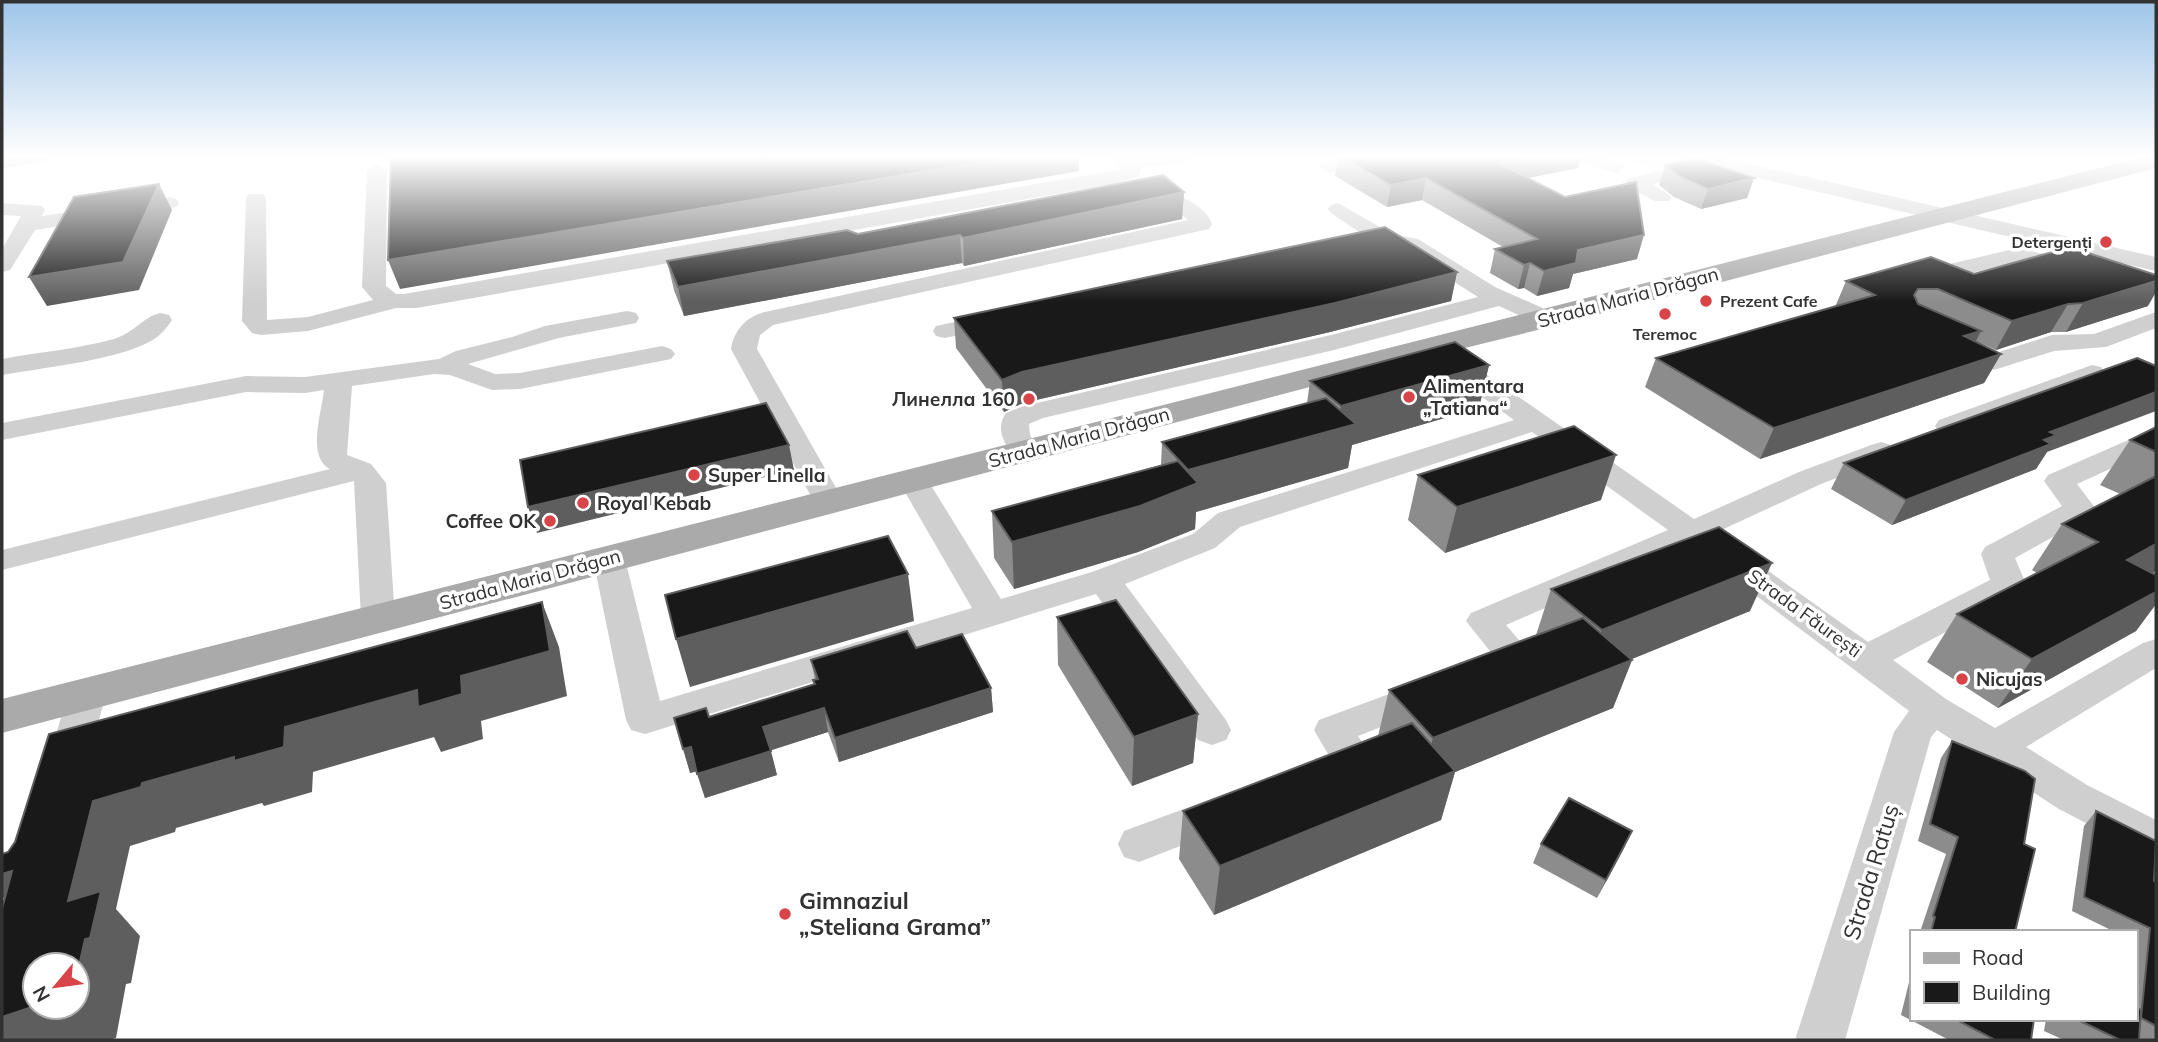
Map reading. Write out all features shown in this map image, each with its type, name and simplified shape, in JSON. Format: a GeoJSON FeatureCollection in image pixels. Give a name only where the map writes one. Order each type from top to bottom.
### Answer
{"type":"FeatureCollection","features":[{"type":"Feature","properties":{"kind":"main road","name":"Strada Maria Drăgan"},"geometry":{"type":"LineString","coordinates":[[2,716],[1981,205]]}},
{"type":"Feature","properties":{"kind":"street"},"geometry":{"type":"LineString","coordinates":[[28,225],[159,205]]}},
{"type":"Feature","properties":{"kind":"street"},"geometry":{"type":"LineString","coordinates":[[256,205],[254,321],[261,328],[273,329],[308,324],[393,302],[417,301],[969,205]]}},
{"type":"Feature","properties":{"kind":"street"},"geometry":{"type":"LineString","coordinates":[[376,205],[374,287],[382,298],[393,302]]}},
{"type":"Feature","properties":{"kind":"street"},"geometry":{"type":"LineString","coordinates":[[828,502],[744,349],[745,338],[752,328],[765,319],[1201,224],[1201,220],[1180,205]]}},
{"type":"Feature","properties":{"kind":"street"},"geometry":{"type":"LineString","coordinates":[[1903,205],[2152,262]]}},
{"type":"Feature","properties":{"kind":"street"},"geometry":{"type":"LineString","coordinates":[[2,209],[35,211],[2,265]]}},
{"type":"Feature","properties":{"kind":"street"},"geometry":{"type":"LineString","coordinates":[[1338,209],[1380,236],[1410,244],[1502,298],[1547,318]]}},
{"type":"Feature","properties":{"kind":"street"},"geometry":{"type":"LineString","coordinates":[[1353,242],[1380,236]]}},
{"type":"Feature","properties":{"kind":"street"},"geometry":{"type":"LineString","coordinates":[[1949,271],[2018,255],[2049,260],[2082,273]]}},
{"type":"Feature","properties":{"kind":"street"},"geometry":{"type":"LineString","coordinates":[[941,258],[957,277]]}},
{"type":"Feature","properties":{"kind":"street"},"geometry":{"type":"LineString","coordinates":[[1024,451],[1016,437],[1014,425],[1016,419],[1034,412],[1334,342],[1502,298]]}},
{"type":"Feature","properties":{"kind":"street"},"geometry":{"type":"LineString","coordinates":[[945,331],[1013,316]]}},
{"type":"Feature","properties":{"kind":"street"},"geometry":{"type":"LineString","coordinates":[[443,367],[465,356],[554,331],[627,318]]}},
{"type":"Feature","properties":{"kind":"street"},"geometry":{"type":"LineString","coordinates":[[1937,335],[1994,362],[2052,343],[2097,342],[2156,319]]}},
{"type":"Feature","properties":{"kind":"street"},"geometry":{"type":"LineString","coordinates":[[2,367],[121,345],[143,336],[160,320]]}},
{"type":"Feature","properties":{"kind":"street","name":"Strada Făurești"},"geometry":{"type":"LineString","coordinates":[[1429,347],[1692,532],[1933,709],[2073,797],[2156,840]]}},
{"type":"Feature","properties":{"kind":"street"},"geometry":{"type":"LineString","coordinates":[[2,431],[246,384],[305,386],[412,368],[443,367],[454,368],[492,382],[520,381],[662,354]]}},
{"type":"Feature","properties":{"kind":"street"},"geometry":{"type":"LineString","coordinates":[[1304,779],[1354,760],[1333,730],[1518,660],[1483,621],[1692,532],[1810,478],[2092,373]]}},
{"type":"Feature","properties":{"kind":"street"},"geometry":{"type":"LineString","coordinates":[[339,381],[331,451],[334,460],[360,470],[368,475],[371,483],[378,618]]}},
{"type":"Feature","properties":{"kind":"street"},"geometry":{"type":"LineString","coordinates":[[609,559],[645,720],[1104,580],[1204,541],[1229,520],[1536,422]]}},
{"type":"Feature","properties":{"kind":"street"},"geometry":{"type":"LineString","coordinates":[[1867,658],[2009,584],[1997,554],[2080,509],[2059,481],[2156,437]]}},
{"type":"Feature","properties":{"kind":"street"},"geometry":{"type":"LineString","coordinates":[[2,560],[273,495],[360,470]]}},
{"type":"Feature","properties":{"kind":"street"},"geometry":{"type":"LineString","coordinates":[[913,480],[993,614]]}},
{"type":"Feature","properties":{"kind":"street"},"geometry":{"type":"LineString","coordinates":[[1104,580],[1212,730]]}},
{"type":"Feature","properties":{"kind":"street"},"geometry":{"type":"LineString","coordinates":[[1993,748],[2156,652]]}},
{"type":"Feature","properties":{"kind":"street"},"geometry":{"type":"LineString","coordinates":[[56,802],[87,694]]}},
{"type":"Feature","properties":{"kind":"street","name":"Strada Ratuș"},"geometry":{"type":"LineString","coordinates":[[1820,1040],[1913,732],[1933,709]]}},
{"type":"Feature","properties":{"kind":"street"},"geometry":{"type":"LineString","coordinates":[[1139,844],[1253,799]]}},
{"type":"Feature","properties":{"kind":"building"},"geometry":{"type":"Polygon","coordinates":[[[70,205],[149,205],[123,262],[29,277],[70,205]]]}},
{"type":"Feature","properties":{"kind":"building"},"geometry":{"type":"Polygon","coordinates":[[[390,205],[723,205],[388,260],[390,205]]]}},
{"type":"Feature","properties":{"kind":"building"},"geometry":{"type":"Polygon","coordinates":[[[1010,205],[1123,205],[963,238],[960,235],[678,287],[667,261],[847,230],[858,234],[1010,205]]]}},
{"type":"Feature","properties":{"kind":"building"},"geometry":{"type":"Polygon","coordinates":[[[1474,205],[1639,205],[1644,235],[1578,250],[1576,263],[1544,271],[1530,263],[1524,265],[1495,249],[1537,239],[1474,205]]]}},
{"type":"Feature","properties":{"kind":"building"},"geometry":{"type":"Polygon","coordinates":[[[1385,227],[1457,272],[1335,303],[1022,372],[1002,380],[954,318],[1385,227]]]}},
{"type":"Feature","properties":{"kind":"building"},"geometry":{"type":"Polygon","coordinates":[[[2070,247],[2156,275],[2156,281],[2012,321],[1938,289],[1918,289],[1914,295],[1918,304],[1981,331],[1964,336],[2001,354],[1774,428],[1656,358],[1875,295],[1846,281],[1931,257],[1974,274],[2070,247]]]}},
{"type":"Feature","properties":{"kind":"building"},"geometry":{"type":"Polygon","coordinates":[[[1455,342],[1489,365],[1341,406],[1310,381],[1455,342]]]}},
{"type":"Feature","properties":{"kind":"building"},"geometry":{"type":"Polygon","coordinates":[[[2137,358],[2156,366],[2156,392],[2050,432],[2057,435],[2044,440],[2051,444],[1906,500],[1844,463],[2137,358]]]}},
{"type":"Feature","properties":{"kind":"building"},"geometry":{"type":"Polygon","coordinates":[[[1326,398],[1356,424],[1188,470],[1162,442],[1326,398]]]}},
{"type":"Feature","properties":{"kind":"building"},"geometry":{"type":"Polygon","coordinates":[[[766,403],[789,445],[528,507],[520,460],[766,403]]]}},
{"type":"Feature","properties":{"kind":"building"},"geometry":{"type":"Polygon","coordinates":[[[1574,426],[1616,455],[1457,507],[1418,475],[1574,426]]]}},
{"type":"Feature","properties":{"kind":"building"},"geometry":{"type":"Polygon","coordinates":[[[2156,427],[2156,452],[2130,440],[2156,427]]]}},
{"type":"Feature","properties":{"kind":"building"},"geometry":{"type":"Polygon","coordinates":[[[1178,461],[1198,483],[1140,506],[1012,542],[992,511],[1178,461]]]}},
{"type":"Feature","properties":{"kind":"building"},"geometry":{"type":"Polygon","coordinates":[[[2156,476],[2156,544],[2127,560],[2156,575],[2156,592],[2032,659],[1957,614],[2098,542],[2062,524],[2156,476]]]}},
{"type":"Feature","properties":{"kind":"building"},"geometry":{"type":"Polygon","coordinates":[[[1719,527],[1772,563],[1602,630],[1551,589],[1719,527]]]}},
{"type":"Feature","properties":{"kind":"building"},"geometry":{"type":"Polygon","coordinates":[[[888,536],[908,574],[676,639],[665,595],[888,536]]]}},
{"type":"Feature","properties":{"kind":"building"},"geometry":{"type":"Polygon","coordinates":[[[1116,600],[1198,714],[1134,737],[1057,617],[1116,600]]]}},
{"type":"Feature","properties":{"kind":"building"},"geometry":{"type":"Polygon","coordinates":[[[542,602],[550,651],[461,676],[462,694],[418,707],[417,690],[285,727],[284,747],[234,761],[234,757],[142,783],[141,787],[93,801],[68,901],[101,891],[90,938],[85,939],[82,951],[21,951],[21,1011],[2,1017],[2,909],[12,871],[2,874],[2,854],[8,852],[15,842],[49,734],[542,602]]]}},
{"type":"Feature","properties":{"kind":"building"},"geometry":{"type":"Polygon","coordinates":[[[1583,618],[1632,660],[1433,738],[1389,690],[1583,618]]]}},
{"type":"Feature","properties":{"kind":"building"},"geometry":{"type":"Polygon","coordinates":[[[907,631],[916,648],[962,634],[991,688],[835,738],[824,708],[763,727],[771,751],[697,774],[691,747],[683,749],[674,718],[706,708],[709,717],[815,684],[813,680],[818,679],[811,660],[907,631]]]}},
{"type":"Feature","properties":{"kind":"building"},"geometry":{"type":"Polygon","coordinates":[[[1412,723],[1455,771],[1220,866],[1183,811],[1412,723]]]}},
{"type":"Feature","properties":{"kind":"building"},"geometry":{"type":"Polygon","coordinates":[[[1952,741],[2025,771],[2035,779],[2024,844],[2035,849],[2015,930],[1932,930],[1933,916],[1958,837],[1930,824],[1952,741]]]}},
{"type":"Feature","properties":{"kind":"building"},"geometry":{"type":"Polygon","coordinates":[[[1569,798],[1632,831],[1606,880],[1541,844],[1569,798]]]}},
{"type":"Feature","properties":{"kind":"building"},"geometry":{"type":"Polygon","coordinates":[[[2096,811],[2156,841],[2156,1026],[2141,1018],[2150,928],[2084,897],[2096,811]]]}},
{"type":"Feature","properties":{"kind":"building"},"geometry":{"type":"Polygon","coordinates":[[[2137,1008],[2141,1010],[2139,1040],[2120,1040],[2080,1021],[2137,1021],[2137,1008]]]}},
{"type":"Feature","properties":{"kind":"building"},"geometry":{"type":"Polygon","coordinates":[[[1959,1021],[2034,1021],[2031,1040],[1995,1040],[1959,1021]]]}},
{"type":"Feature","properties":{"kind":"place","name":"Detergenți"},"geometry":{"type":"Point","coordinates":[2106,242]}},
{"type":"Feature","properties":{"kind":"place","name":"Prezent Cafe"},"geometry":{"type":"Point","coordinates":[1706,301]}},
{"type":"Feature","properties":{"kind":"place","name":"Teremoc"},"geometry":{"type":"Point","coordinates":[1665,314]}},
{"type":"Feature","properties":{"kind":"place","name":"Alimentara „Tatiana“"},"geometry":{"type":"Point","coordinates":[1409,397]}},
{"type":"Feature","properties":{"kind":"place","name":"Линелла 160"},"geometry":{"type":"Point","coordinates":[1029,399]}},
{"type":"Feature","properties":{"kind":"place","name":"Super Linella"},"geometry":{"type":"Point","coordinates":[694,475]}},
{"type":"Feature","properties":{"kind":"place","name":"Royal Kebab"},"geometry":{"type":"Point","coordinates":[583,503]}},
{"type":"Feature","properties":{"kind":"place","name":"Coffee OK"},"geometry":{"type":"Point","coordinates":[550,521]}},
{"type":"Feature","properties":{"kind":"place","name":"Nicujas"},"geometry":{"type":"Point","coordinates":[1962,679]}},
{"type":"Feature","properties":{"kind":"place","name":"Gimnaziul „Steliana Grama”"},"geometry":{"type":"Point","coordinates":[785,914]}}]}
